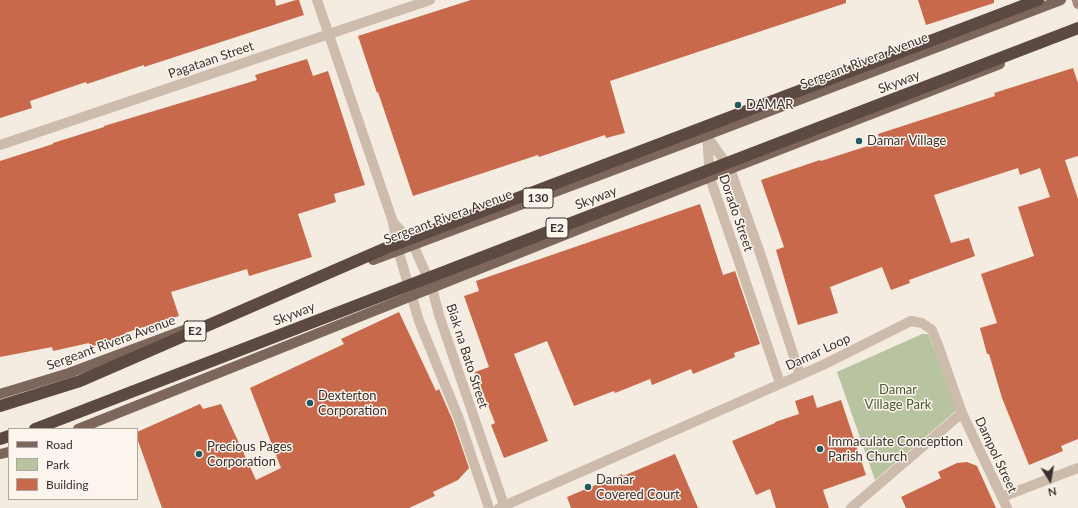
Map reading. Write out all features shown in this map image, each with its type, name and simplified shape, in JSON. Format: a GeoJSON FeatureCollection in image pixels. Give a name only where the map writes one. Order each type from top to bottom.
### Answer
{"type":"FeatureCollection","features":[{"type":"Feature","properties":{"kind":"highway","name":"Skyway"},"geometry":{"type":"LineString","coordinates":[[0,406],[80,381],[394,246],[1038,0]]}},
{"type":"Feature","properties":{"kind":"highway","name":"Skyway"},"geometry":{"type":"LineString","coordinates":[[38,428],[1078,28]]}},
{"type":"Feature","properties":{"kind":"main road","name":"Sergeant Rivera Avenue"},"geometry":{"type":"LineString","coordinates":[[0,394],[69,373],[707,135],[1061,0]]}},
{"type":"Feature","properties":{"kind":"main road"},"geometry":{"type":"LineString","coordinates":[[1077,0],[1078,4]]}},
{"type":"Feature","properties":{"kind":"main road"},"geometry":{"type":"LineString","coordinates":[[80,428],[730,169],[1078,34]]}},
{"type":"Feature","properties":{"kind":"street","name":"Biak na Bato Street"},"geometry":{"type":"LineString","coordinates":[[317,0],[393,222],[398,250],[419,321],[459,418],[489,508]]}},
{"type":"Feature","properties":{"kind":"street","name":"Pagataan Street"},"geometry":{"type":"LineString","coordinates":[[0,145],[430,0]]}},
{"type":"Feature","properties":{"kind":"street","name":"Dorado Street"},"geometry":{"type":"LineString","coordinates":[[707,135],[730,169],[760,253],[800,375]]}},
{"type":"Feature","properties":{"kind":"street","name":"Dorado Street"},"geometry":{"type":"LineString","coordinates":[[707,135],[710,178],[780,384]]}},
{"type":"Feature","properties":{"kind":"street","name":"Biak na Bato Street"},"geometry":{"type":"LineString","coordinates":[[393,222],[413,244],[432,288],[439,315],[501,507]]}},
{"type":"Feature","properties":{"kind":"street","name":"Damar Loop"},"geometry":{"type":"LineString","coordinates":[[501,507],[827,363],[911,321],[922,323],[932,330],[962,413]]}},
{"type":"Feature","properties":{"kind":"street","name":"Dampol Street"},"geometry":{"type":"LineString","coordinates":[[962,413],[1007,508]]}},
{"type":"Feature","properties":{"kind":"street"},"geometry":{"type":"LineString","coordinates":[[851,508],[962,413]]}},
{"type":"Feature","properties":{"kind":"street"},"geometry":{"type":"LineString","coordinates":[[1002,497],[1078,468]]}},
{"type":"Feature","properties":{"kind":"green space","name":"Damar Village Park"},"geometry":{"type":"Polygon","coordinates":[[[922,334],[928,334],[958,409],[875,480],[837,372],[922,334]]]}},
{"type":"Feature","properties":{"kind":"building"},"geometry":{"type":"Polygon","coordinates":[[[0,0],[275,0],[276,6],[299,0],[304,15],[144,67],[144,65],[87,84],[86,82],[30,101],[32,108],[0,118],[0,0]]]}},
{"type":"Feature","properties":{"kind":"building"},"geometry":{"type":"Polygon","coordinates":[[[471,0],[846,0],[846,3],[610,81],[625,133],[606,138],[605,135],[539,157],[538,155],[413,196],[358,36],[471,0]]]}},
{"type":"Feature","properties":{"kind":"building"},"geometry":{"type":"Polygon","coordinates":[[[918,0],[994,0],[994,3],[926,25],[918,0]]]}},
{"type":"Feature","properties":{"kind":"building"},"geometry":{"type":"Polygon","coordinates":[[[307,59],[313,76],[328,71],[365,185],[334,194],[336,202],[298,214],[312,257],[249,276],[247,269],[171,292],[179,316],[125,333],[126,336],[90,347],[89,343],[53,351],[52,347],[0,357],[0,161],[104,126],[257,80],[255,75],[307,59]]]}},
{"type":"Feature","properties":{"kind":"building"},"geometry":{"type":"Polygon","coordinates":[[[1073,68],[1078,83],[1078,156],[1065,160],[1078,199],[1078,439],[1061,446],[1063,451],[1029,465],[1002,398],[980,328],[997,323],[981,274],[1034,256],[1018,207],[1050,197],[1040,168],[1020,175],[1018,168],[934,195],[951,243],[969,238],[975,256],[909,280],[910,283],[891,290],[882,267],[830,287],[838,313],[798,325],[776,250],[784,247],[761,180],[880,142],[878,134],[995,96],[994,93],[1073,68]]]}},
{"type":"Feature","properties":{"kind":"building"},"geometry":{"type":"Polygon","coordinates":[[[700,204],[723,275],[735,271],[760,344],[734,353],[735,357],[693,374],[691,369],[652,385],[650,379],[615,393],[614,391],[574,406],[547,341],[514,354],[548,441],[504,458],[491,425],[495,423],[475,372],[489,367],[464,296],[479,291],[476,281],[700,204]]]}},
{"type":"Feature","properties":{"kind":"building"},"geometry":{"type":"Polygon","coordinates":[[[399,312],[436,391],[439,389],[453,421],[469,468],[458,480],[433,492],[435,496],[409,508],[162,508],[138,441],[138,432],[200,404],[203,409],[221,404],[256,480],[281,468],[250,388],[344,344],[341,339],[399,312]]]}},
{"type":"Feature","properties":{"kind":"building","name":"Immaculate Conception Parish Church"},"geometry":{"type":"Polygon","coordinates":[[[813,395],[817,408],[841,400],[866,475],[823,490],[829,508],[776,508],[770,489],[756,495],[732,441],[775,422],[799,414],[795,401],[813,395]]]}},
{"type":"Feature","properties":{"kind":"building"},"geometry":{"type":"Polygon","coordinates":[[[675,454],[698,508],[571,508],[567,497],[622,474],[623,476],[675,454]]]}},
{"type":"Feature","properties":{"kind":"building"},"geometry":{"type":"Polygon","coordinates":[[[967,462],[977,466],[996,508],[906,508],[901,497],[941,478],[938,472],[957,463],[967,462]]]}},
{"type":"Feature","properties":{"kind":"place","name":"DAMAR"},"geometry":{"type":"Point","coordinates":[738,105]}},
{"type":"Feature","properties":{"kind":"place","name":"Damar Village"},"geometry":{"type":"Point","coordinates":[859,141]}},
{"type":"Feature","properties":{"kind":"place","name":"Dexterton Corporation"},"geometry":{"type":"Point","coordinates":[310,403]}},
{"type":"Feature","properties":{"kind":"place","name":"Immaculate Conception Parish Church"},"geometry":{"type":"Point","coordinates":[820,449]}},
{"type":"Feature","properties":{"kind":"place","name":"Precious Pages Corporation"},"geometry":{"type":"Point","coordinates":[199,454]}},
{"type":"Feature","properties":{"kind":"place","name":"Damar Covered Court"},"geometry":{"type":"Point","coordinates":[588,487]}}]}
